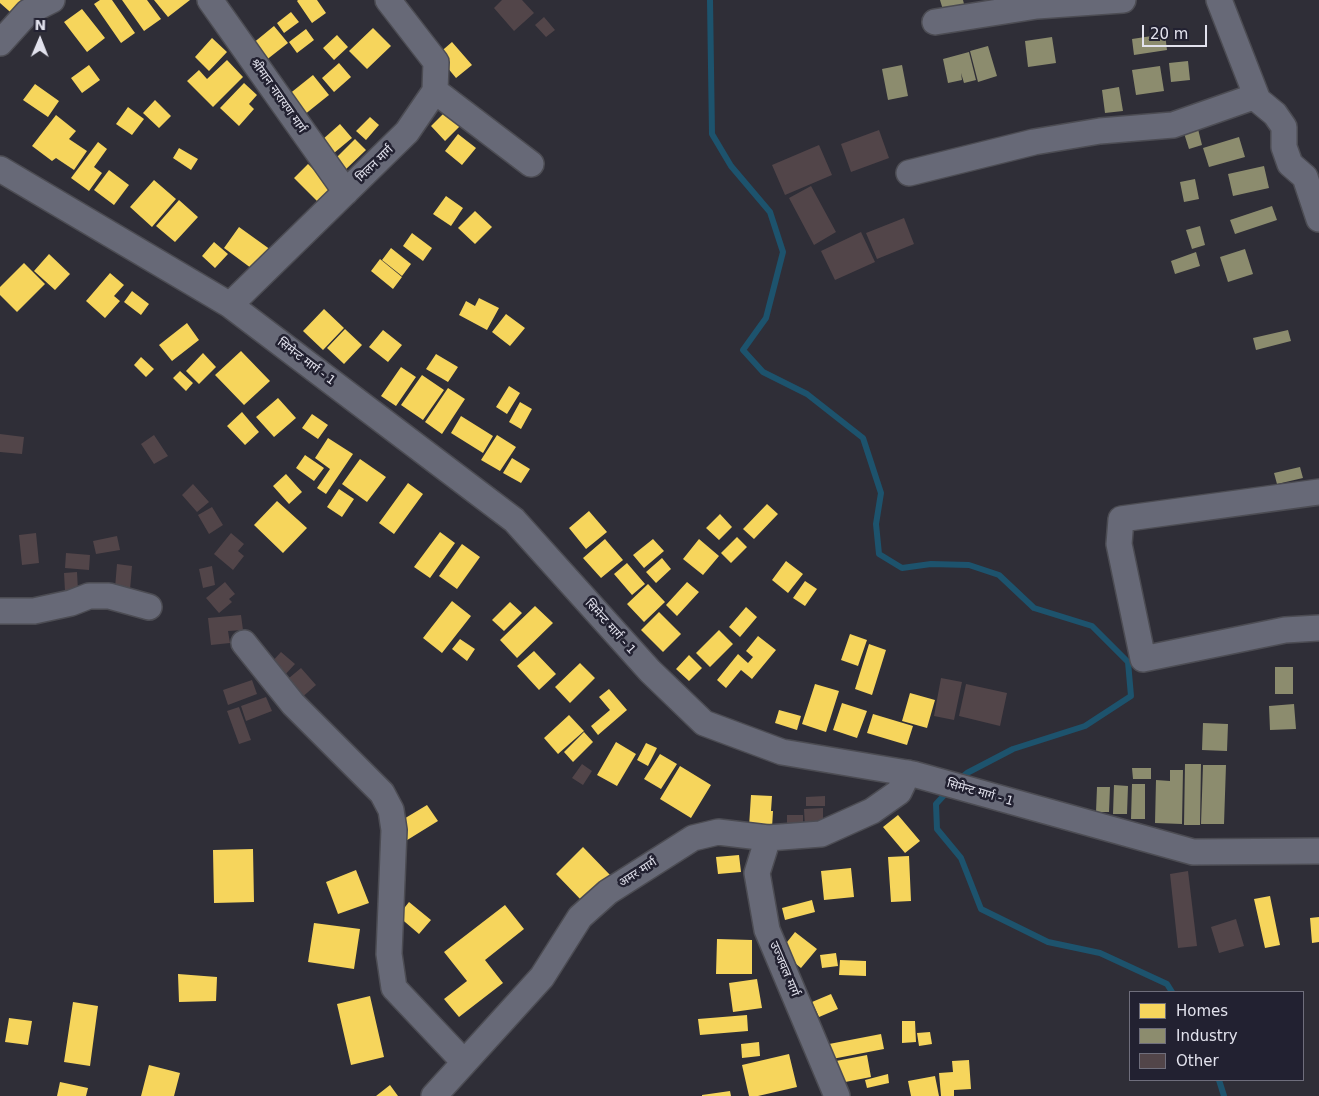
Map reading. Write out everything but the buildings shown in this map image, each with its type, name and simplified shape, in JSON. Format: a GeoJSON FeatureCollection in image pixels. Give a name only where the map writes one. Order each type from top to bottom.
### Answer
{"type":"FeatureCollection","features":[{"type":"Feature","properties":{"kind":"street"},"geometry":{"type":"LineString","coordinates":[[0,44],[28,12],[52,0]]}},
{"type":"Feature","properties":{"kind":"street","name":"श्रीमान नारायण मार्ग"},"geometry":{"type":"LineString","coordinates":[[210,0],[346,192]]}},
{"type":"Feature","properties":{"kind":"street"},"geometry":{"type":"LineString","coordinates":[[388,0],[436,62],[435,91],[532,164]]}},
{"type":"Feature","properties":{"kind":"street"},"geometry":{"type":"LineString","coordinates":[[935,22],[1037,6],[1122,0]]}},
{"type":"Feature","properties":{"kind":"street"},"geometry":{"type":"LineString","coordinates":[[1219,0],[1258,100],[1275,114],[1284,127],[1284,147],[1290,164],[1304,177],[1319,219]]}},
{"type":"Feature","properties":{"kind":"street","name":"मिलन मार्ग"},"geometry":{"type":"LineString","coordinates":[[230,305],[407,132],[435,91]]}},
{"type":"Feature","properties":{"kind":"street"},"geometry":{"type":"LineString","coordinates":[[909,173],[1034,142],[1100,131],[1173,125],[1256,96]]}},
{"type":"Feature","properties":{"kind":"street","name":"सिमेन्ट मार्ग - 1"},"geometry":{"type":"LineString","coordinates":[[0,169],[230,305],[514,520],[650,671],[704,722],[782,752],[911,774],[1193,852],[1319,851]]}},
{"type":"Feature","properties":{"kind":"street"},"geometry":{"type":"LineString","coordinates":[[1319,492],[1121,518],[1119,544],[1143,658],[1285,630],[1319,628]]}},
{"type":"Feature","properties":{"kind":"street"},"geometry":{"type":"LineString","coordinates":[[0,612],[34,611],[71,603],[89,596],[109,596],[149,607]]}},
{"type":"Feature","properties":{"kind":"street"},"geometry":{"type":"LineString","coordinates":[[244,643],[293,704],[382,792],[391,810],[394,830],[390,954],[394,988],[464,1062]]}},
{"type":"Feature","properties":{"kind":"street","name":"अमर मार्ग"},"geometry":{"type":"LineString","coordinates":[[439,1092],[542,977],[580,917],[608,892],[693,838],[718,832],[768,838],[821,834],[872,811],[899,792],[911,774]]}},
{"type":"Feature","properties":{"kind":"street","name":"उज्जवल मार्ग"},"geometry":{"type":"LineString","coordinates":[[768,838],[757,873],[767,930],[837,1096]]}},
{"type":"Feature","properties":{"kind":"waterway"},"geometry":{"type":"LineString","coordinates":[[710,0],[712,134],[731,166],[770,212],[783,252],[766,318],[743,350],[763,372],[807,394],[863,438],[881,493],[876,524],[879,554],[902,568],[931,564],[969,565],[999,575],[1034,608],[1092,626],[1128,662],[1131,696],[1085,726],[1013,749],[967,773],[958,780]]}},
{"type":"Feature","properties":{"kind":"waterway"},"geometry":{"type":"LineString","coordinates":[[948,791],[936,804],[937,829],[961,858],[981,909],[1048,942],[1100,953],[1167,984],[1171,991]]}},
{"type":"Feature","properties":{"kind":"waterway"},"geometry":{"type":"LineString","coordinates":[[1219,1081],[1224,1096]]}}]}
